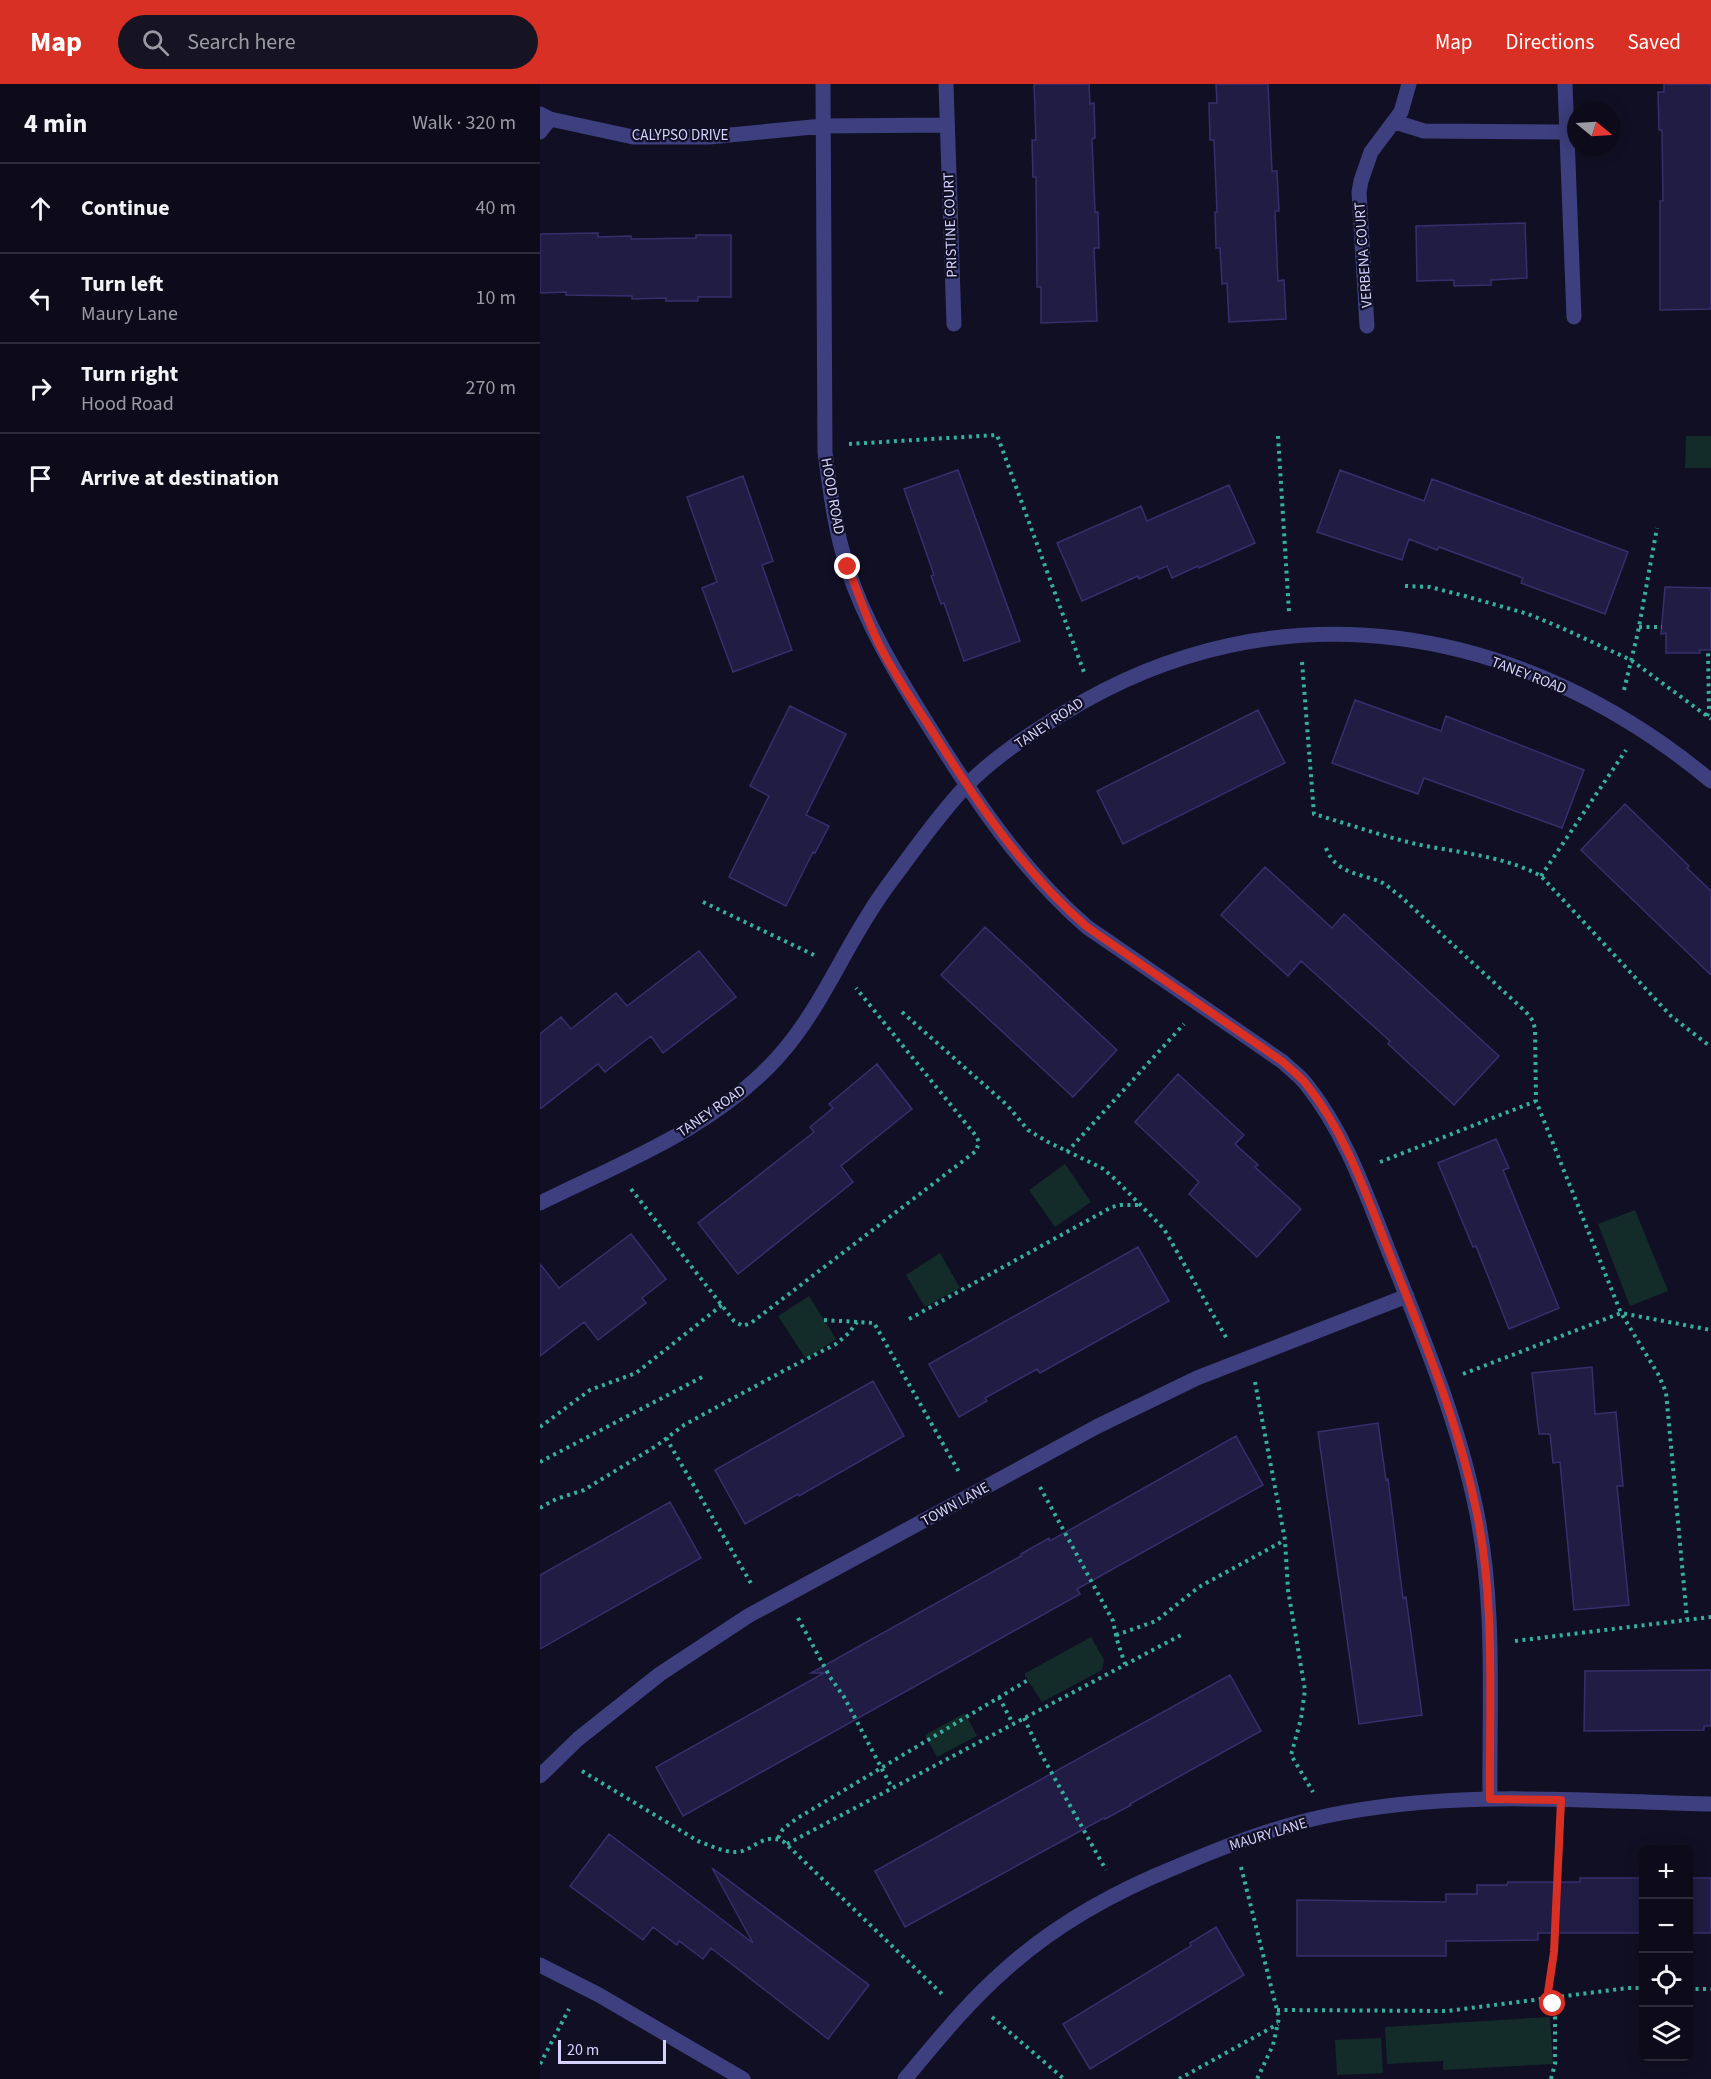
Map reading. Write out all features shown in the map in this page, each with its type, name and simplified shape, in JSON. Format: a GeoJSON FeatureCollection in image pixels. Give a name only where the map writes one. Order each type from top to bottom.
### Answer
{"type":"FeatureCollection","features":[{"type":"Feature","properties":{"kind":"street","name":"HOOD ROAD"},"geometry":{"type":"LineString","coordinates":[[823,84],[824,446],[832,504],[848,567],[878,641],[966,786],[1006,839],[1062,905],[1087,927],[1283,1062],[1305,1083],[1340,1138],[1356,1171],[1441,1383],[1459,1436],[1476,1509],[1484,1558],[1489,1645],[1490,1799]]}},
{"type":"Feature","properties":{"kind":"street","name":"PRISTINE COURT"},"geometry":{"type":"LineString","coordinates":[[946,84],[954,324]]}},
{"type":"Feature","properties":{"kind":"street","name":"VERBENA COURT"},"geometry":{"type":"LineString","coordinates":[[1367,326],[1359,192],[1371,152],[1401,112],[1409,84]]}},
{"type":"Feature","properties":{"kind":"street"},"geometry":{"type":"LineString","coordinates":[[1395,122],[1424,131],[1567,132],[1565,84]]}},
{"type":"Feature","properties":{"kind":"street","name":"CALYPSO DRIVE"},"geometry":{"type":"LineString","coordinates":[[545,117],[633,137],[709,137],[823,126]]}},
{"type":"Feature","properties":{"kind":"street"},"geometry":{"type":"LineString","coordinates":[[540,132],[545,117]]}},
{"type":"Feature","properties":{"kind":"street"},"geometry":{"type":"LineString","coordinates":[[823,126],[947,125]]}},
{"type":"Feature","properties":{"kind":"street"},"geometry":{"type":"LineString","coordinates":[[1568,156],[1574,317]]}},
{"type":"Feature","properties":{"kind":"street","name":"TANEY ROAD"},"geometry":{"type":"LineString","coordinates":[[540,1203],[687,1131],[735,1098],[777,1058],[813,1011],[870,911],[925,834],[966,786],[1034,731],[1092,695],[1159,665],[1226,645],[1295,635],[1350,634],[1418,640],[1459,649],[1544,678],[1596,703],[1666,747],[1711,781]]}},
{"type":"Feature","properties":{"kind":"street","name":"TOWN LANE"},"geometry":{"type":"LineString","coordinates":[[540,1776],[578,1739],[660,1674],[765,1607],[1118,1416],[1197,1378],[1407,1296]]}},
{"type":"Feature","properties":{"kind":"street","name":"MAURY LANE"},"geometry":{"type":"LineString","coordinates":[[905,2079],[972,2000],[1043,1938],[1118,1892],[1263,1833],[1328,1816],[1398,1805],[1490,1799],[1711,1804]]}},
{"type":"Feature","properties":{"kind":"street"},"geometry":{"type":"LineString","coordinates":[[540,1965],[599,1995],[743,2079]]}},
{"type":"Feature","properties":{"kind":"path"},"geometry":{"type":"LineString","coordinates":[[824,446],[998,435],[1092,695]]}},
{"type":"Feature","properties":{"kind":"path"},"geometry":{"type":"LineString","coordinates":[[1278,436],[1295,635],[1314,814],[1412,843],[1472,852],[1540,876],[1671,1016],[1711,1047]]}},
{"type":"Feature","properties":{"kind":"path"},"geometry":{"type":"LineString","coordinates":[[1618,717],[1657,528]]}},
{"type":"Feature","properties":{"kind":"path"},"geometry":{"type":"LineString","coordinates":[[1406,586],[1430,587],[1528,614],[1631,660],[1709,718]]}},
{"type":"Feature","properties":{"kind":"path"},"geometry":{"type":"LineString","coordinates":[[1638,627],[1662,627]]}},
{"type":"Feature","properties":{"kind":"path"},"geometry":{"type":"LineString","coordinates":[[1707,650],[1709,718]]}},
{"type":"Feature","properties":{"kind":"path"},"geometry":{"type":"LineString","coordinates":[[1540,876],[1639,730]]}},
{"type":"Feature","properties":{"kind":"path"},"geometry":{"type":"LineString","coordinates":[[1326,848],[1328,854],[1343,869],[1360,877],[1381,882],[1399,895],[1530,1016],[1536,1040],[1536,1101],[1621,1313],[1658,1374],[1666,1392],[1687,1619]]}},
{"type":"Feature","properties":{"kind":"path"},"geometry":{"type":"LineString","coordinates":[[614,1167],[722,1305],[743,1326],[751,1323],[979,1148],[980,1142],[976,1136],[839,967],[703,902]]}},
{"type":"Feature","properties":{"kind":"path"},"geometry":{"type":"LineString","coordinates":[[1067,1152],[1201,1006]]}},
{"type":"Feature","properties":{"kind":"path"},"geometry":{"type":"LineString","coordinates":[[902,1012],[1006,1105],[1028,1130],[1067,1152],[1102,1167],[1141,1205],[1164,1229],[1245,1360],[1285,1540],[1287,1581],[1305,1690],[1301,1719],[1291,1755],[1328,1816]]}},
{"type":"Feature","properties":{"kind":"path"},"geometry":{"type":"LineString","coordinates":[[1356,1171],[1536,1101]]}},
{"type":"Feature","properties":{"kind":"path"},"geometry":{"type":"LineString","coordinates":[[909,1319],[1112,1207],[1141,1205]]}},
{"type":"Feature","properties":{"kind":"path"},"geometry":{"type":"LineString","coordinates":[[540,1427],[590,1390],[636,1373],[722,1305]]}},
{"type":"Feature","properties":{"kind":"path"},"geometry":{"type":"LineString","coordinates":[[1441,1383],[1621,1313],[1711,1330]]}},
{"type":"Feature","properties":{"kind":"path"},"geometry":{"type":"LineString","coordinates":[[824,1320],[874,1323],[972,1494]]}},
{"type":"Feature","properties":{"kind":"path"},"geometry":{"type":"LineString","coordinates":[[540,1508],[556,1499],[584,1490],[656,1446],[684,1425],[836,1344],[856,1322]]}},
{"type":"Feature","properties":{"kind":"path"},"geometry":{"type":"LineString","coordinates":[[540,1462],[704,1376]]}},
{"type":"Feature","properties":{"kind":"path"},"geometry":{"type":"LineString","coordinates":[[666,1438],[765,1607]]}},
{"type":"Feature","properties":{"kind":"path"},"geometry":{"type":"LineString","coordinates":[[1028,1464],[1113,1621],[1125,1664]]}},
{"type":"Feature","properties":{"kind":"path"},"geometry":{"type":"LineString","coordinates":[[1116,1635],[1156,1621],[1199,1587],[1285,1540]]}},
{"type":"Feature","properties":{"kind":"path"},"geometry":{"type":"LineString","coordinates":[[786,1596],[892,1788]]}},
{"type":"Feature","properties":{"kind":"path"},"geometry":{"type":"LineString","coordinates":[[1489,1645],[1711,1617]]}},
{"type":"Feature","properties":{"kind":"path"},"geometry":{"type":"LineString","coordinates":[[787,1844],[1183,1634]]}},
{"type":"Feature","properties":{"kind":"path"},"geometry":{"type":"LineString","coordinates":[[778,1838],[783,1829],[796,1819],[1028,1680]]}},
{"type":"Feature","properties":{"kind":"path"},"geometry":{"type":"LineString","coordinates":[[999,1697],[1013,1724]]}},
{"type":"Feature","properties":{"kind":"path"},"geometry":{"type":"LineString","coordinates":[[1024,1718],[1040,1752],[1118,1892]]}},
{"type":"Feature","properties":{"kind":"path"},"geometry":{"type":"LineString","coordinates":[[559,1757],[698,1841],[714,1847],[735,1852],[743,1851],[766,1839],[778,1838],[787,1844],[961,2012]]}},
{"type":"Feature","properties":{"kind":"path"},"geometry":{"type":"LineString","coordinates":[[1551,2079],[1555,2064],[1555,2008],[1548,1992],[1554,1952],[1561,1800]]}},
{"type":"Feature","properties":{"kind":"path"},"geometry":{"type":"LineString","coordinates":[[1235,1843],[1279,2024],[1274,2044],[1257,2079]]}},
{"type":"Feature","properties":{"kind":"path"},"geometry":{"type":"LineString","coordinates":[[1277,2010],[1448,2011],[1639,1988]]}},
{"type":"Feature","properties":{"kind":"path"},"geometry":{"type":"LineString","coordinates":[[1693,1989],[1711,1989]]}},
{"type":"Feature","properties":{"kind":"path"},"geometry":{"type":"LineString","coordinates":[[972,2000],[1064,2079]]}},
{"type":"Feature","properties":{"kind":"path"},"geometry":{"type":"LineString","coordinates":[[1179,2079],[1279,2024]]}},
{"type":"Feature","properties":{"kind":"path"},"geometry":{"type":"LineString","coordinates":[[540,2064],[560,2026]]}},
{"type":"Feature","properties":{"kind":"green space"},"geometry":{"type":"Polygon","coordinates":[[[1686,436],[1711,436],[1711,468],[1685,468],[1686,436]]]}},
{"type":"Feature","properties":{"kind":"green space"},"geometry":{"type":"Polygon","coordinates":[[[1065,1164],[1091,1202],[1055,1227],[1029,1190],[1065,1164]]]}},
{"type":"Feature","properties":{"kind":"green space"},"geometry":{"type":"Polygon","coordinates":[[[1635,1210],[1668,1291],[1630,1306],[1598,1224],[1635,1210]]]}},
{"type":"Feature","properties":{"kind":"green space"},"geometry":{"type":"Polygon","coordinates":[[[940,1253],[960,1288],[925,1307],[906,1275],[940,1253]]]}},
{"type":"Feature","properties":{"kind":"green space"},"geometry":{"type":"Polygon","coordinates":[[[809,1296],[836,1339],[806,1359],[778,1316],[809,1296]]]}},
{"type":"Feature","properties":{"kind":"green space"},"geometry":{"type":"Polygon","coordinates":[[[1091,1637],[1104,1660],[1102,1670],[1042,1702],[1024,1674],[1091,1637]]]}},
{"type":"Feature","properties":{"kind":"green space"},"geometry":{"type":"Polygon","coordinates":[[[965,1713],[977,1736],[937,1757],[925,1735],[965,1713]]]}},
{"type":"Feature","properties":{"kind":"green space"},"geometry":{"type":"Polygon","coordinates":[[[1550,2017],[1553,2064],[1443,2070],[1443,2061],[1387,2064],[1385,2027],[1550,2017]]]}},
{"type":"Feature","properties":{"kind":"green space"},"geometry":{"type":"Polygon","coordinates":[[[1381,2038],[1383,2073],[1337,2075],[1335,2040],[1381,2038]]]}},
{"type":"Feature","properties":{"kind":"building"},"geometry":{"type":"Polygon","coordinates":[[[1034,84],[1089,84],[1090,104],[1094,103],[1095,138],[1092,139],[1095,212],[1098,212],[1099,248],[1094,248],[1097,321],[1041,323],[1041,287],[1037,287],[1036,177],[1033,177],[1032,140],[1036,140],[1034,84]]]}},
{"type":"Feature","properties":{"kind":"building"},"geometry":{"type":"Polygon","coordinates":[[[1216,84],[1268,84],[1272,171],[1277,171],[1279,211],[1275,211],[1278,281],[1284,280],[1286,319],[1229,322],[1227,283],[1222,284],[1220,248],[1216,248],[1214,140],[1210,140],[1209,103],[1217,103],[1216,84]]]}},
{"type":"Feature","properties":{"kind":"building"},"geometry":{"type":"Polygon","coordinates":[[[1664,84],[1711,84],[1711,309],[1660,310],[1660,201],[1663,201],[1662,130],[1659,130],[1658,92],[1664,92],[1664,84]]]}},
{"type":"Feature","properties":{"kind":"building"},"geometry":{"type":"Polygon","coordinates":[[[1525,223],[1527,278],[1491,280],[1491,285],[1454,286],[1454,280],[1417,281],[1416,226],[1525,223]]]}},
{"type":"Feature","properties":{"kind":"building"},"geometry":{"type":"Polygon","coordinates":[[[598,233],[598,237],[631,236],[631,239],[731,235],[731,297],[698,297],[698,301],[666,301],[666,298],[632,299],[632,296],[566,295],[566,292],[540,293],[540,234],[598,233]]]}},
{"type":"Feature","properties":{"kind":"building"},"geometry":{"type":"Polygon","coordinates":[[[958,470],[1020,641],[964,661],[944,603],[941,604],[931,576],[934,575],[904,489],[958,470]]]}},
{"type":"Feature","properties":{"kind":"building"},"geometry":{"type":"Polygon","coordinates":[[[1340,470],[1424,501],[1432,479],[1628,552],[1605,614],[1521,583],[1523,578],[1439,547],[1437,550],[1409,539],[1402,560],[1317,532],[1340,470]]]}},
{"type":"Feature","properties":{"kind":"building"},"geometry":{"type":"Polygon","coordinates":[[[743,476],[773,561],[762,565],[792,650],[733,672],[702,588],[717,582],[687,497],[743,476]]]}},
{"type":"Feature","properties":{"kind":"building"},"geometry":{"type":"Polygon","coordinates":[[[1229,485],[1255,543],[1172,578],[1167,566],[1082,601],[1057,543],[1141,506],[1147,521],[1229,485]]]}},
{"type":"Feature","properties":{"kind":"building"},"geometry":{"type":"Polygon","coordinates":[[[1665,587],[1711,588],[1711,650],[1699,650],[1700,653],[1666,653],[1666,633],[1661,634],[1665,587]]]}},
{"type":"Feature","properties":{"kind":"building"},"geometry":{"type":"Polygon","coordinates":[[[1355,700],[1441,731],[1446,716],[1584,770],[1562,828],[1424,778],[1418,794],[1332,763],[1355,700]]]}},
{"type":"Feature","properties":{"kind":"building"},"geometry":{"type":"Polygon","coordinates":[[[790,706],[846,734],[806,815],[829,826],[786,906],[729,877],[769,796],[750,786],[790,706]]]}},
{"type":"Feature","properties":{"kind":"building"},"geometry":{"type":"Polygon","coordinates":[[[1258,710],[1285,763],[1123,844],[1097,791],[1258,710]]]}},
{"type":"Feature","properties":{"kind":"building"},"geometry":{"type":"Polygon","coordinates":[[[1625,804],[1689,866],[1687,868],[1711,891],[1711,975],[1581,850],[1625,804]]]}},
{"type":"Feature","properties":{"kind":"building"},"geometry":{"type":"Polygon","coordinates":[[[1265,867],[1332,928],[1344,914],[1499,1056],[1454,1105],[1388,1044],[1390,1041],[1301,961],[1288,976],[1221,915],[1265,867]]]}},
{"type":"Feature","properties":{"kind":"building"},"geometry":{"type":"Polygon","coordinates":[[[985,927],[1117,1050],[1073,1097],[941,975],[985,927]]]}},
{"type":"Feature","properties":{"kind":"building"},"geometry":{"type":"Polygon","coordinates":[[[699,951],[736,997],[663,1053],[651,1036],[605,1072],[598,1064],[540,1109],[540,1034],[561,1017],[571,1029],[616,993],[627,1006],[699,951]]]}},
{"type":"Feature","properties":{"kind":"building"},"geometry":{"type":"Polygon","coordinates":[[[877,1064],[912,1109],[841,1166],[853,1182],[738,1274],[698,1223],[814,1132],[810,1127],[833,1108],[829,1104],[877,1064]]]}},
{"type":"Feature","properties":{"kind":"building"},"geometry":{"type":"Polygon","coordinates":[[[1178,1074],[1244,1135],[1235,1144],[1258,1165],[1255,1167],[1301,1209],[1257,1257],[1189,1194],[1199,1182],[1135,1122],[1178,1074]]]}},
{"type":"Feature","properties":{"kind":"building"},"geometry":{"type":"Polygon","coordinates":[[[1496,1139],[1509,1168],[1503,1170],[1559,1308],[1509,1329],[1476,1246],[1473,1247],[1438,1163],[1496,1139]]]}},
{"type":"Feature","properties":{"kind":"building"},"geometry":{"type":"Polygon","coordinates":[[[631,1234],[666,1279],[642,1298],[646,1303],[598,1340],[584,1322],[540,1356],[540,1264],[559,1288],[631,1234]]]}},
{"type":"Feature","properties":{"kind":"building"},"geometry":{"type":"Polygon","coordinates":[[[1138,1247],[1169,1301],[1040,1373],[1037,1369],[985,1398],[987,1401],[959,1417],[929,1364],[1138,1247]]]}},
{"type":"Feature","properties":{"kind":"building"},"geometry":{"type":"Polygon","coordinates":[[[1592,1367],[1595,1414],[1616,1412],[1623,1486],[1617,1486],[1629,1605],[1574,1610],[1560,1462],[1553,1463],[1550,1434],[1539,1434],[1532,1373],[1592,1367]]]}},
{"type":"Feature","properties":{"kind":"building"},"geometry":{"type":"Polygon","coordinates":[[[873,1381],[904,1436],[745,1524],[715,1470],[873,1381]]]}},
{"type":"Feature","properties":{"kind":"building"},"geometry":{"type":"Polygon","coordinates":[[[1378,1423],[1422,1715],[1359,1724],[1318,1432],[1378,1423]]]}},
{"type":"Feature","properties":{"kind":"building"},"geometry":{"type":"Polygon","coordinates":[[[1236,1436],[1263,1485],[1077,1589],[1080,1594],[683,1816],[656,1767],[824,1673],[811,1673],[1021,1556],[1049,1538],[1050,1541],[1236,1436]]]}},
{"type":"Feature","properties":{"kind":"building"},"geometry":{"type":"Polygon","coordinates":[[[670,1502],[701,1558],[540,1649],[540,1575],[670,1502]]]}},
{"type":"Feature","properties":{"kind":"building"},"geometry":{"type":"Polygon","coordinates":[[[1711,1670],[1711,1726],[1704,1726],[1704,1730],[1584,1731],[1585,1671],[1711,1670]]]}},
{"type":"Feature","properties":{"kind":"building"},"geometry":{"type":"Polygon","coordinates":[[[1230,1675],[1261,1731],[1131,1805],[905,1927],[875,1871],[1230,1675]]]}},
{"type":"Feature","properties":{"kind":"building"},"geometry":{"type":"Polygon","coordinates":[[[609,1834],[753,1943],[712,1868],[869,1985],[828,2039],[711,1948],[703,1959],[679,1941],[677,1945],[653,1927],[643,1940],[570,1886],[609,1834]]]}},
{"type":"Feature","properties":{"kind":"building"},"geometry":{"type":"Polygon","coordinates":[[[1580,1878],[1639,1878],[1639,1933],[1538,1933],[1538,1940],[1446,1941],[1446,1956],[1297,1956],[1297,1900],[1446,1902],[1446,1894],[1477,1894],[1477,1885],[1507,1885],[1508,1882],[1580,1882],[1580,1878]]]}},
{"type":"Feature","properties":{"kind":"building"},"geometry":{"type":"Polygon","coordinates":[[[1693,1878],[1711,1878],[1711,1933],[1693,1933],[1693,1878]]]}},
{"type":"Feature","properties":{"kind":"building"},"geometry":{"type":"Polygon","coordinates":[[[1216,1927],[1244,1975],[1090,2069],[1063,2024],[1191,1946],[1190,1943],[1216,1927]]]}},
{"type":"Feature","properties":{"kind":"route"},"geometry":{"type":"LineString","coordinates":[[848,567],[878,641],[904,686],[966,786],[1040,881],[1087,927],[1283,1062],[1305,1083],[1340,1138],[1363,1188],[1441,1383],[1459,1436],[1476,1509],[1484,1558],[1488,1613],[1490,1799],[1561,1800],[1554,1952],[1548,1992],[1553,2004]]}}]}
